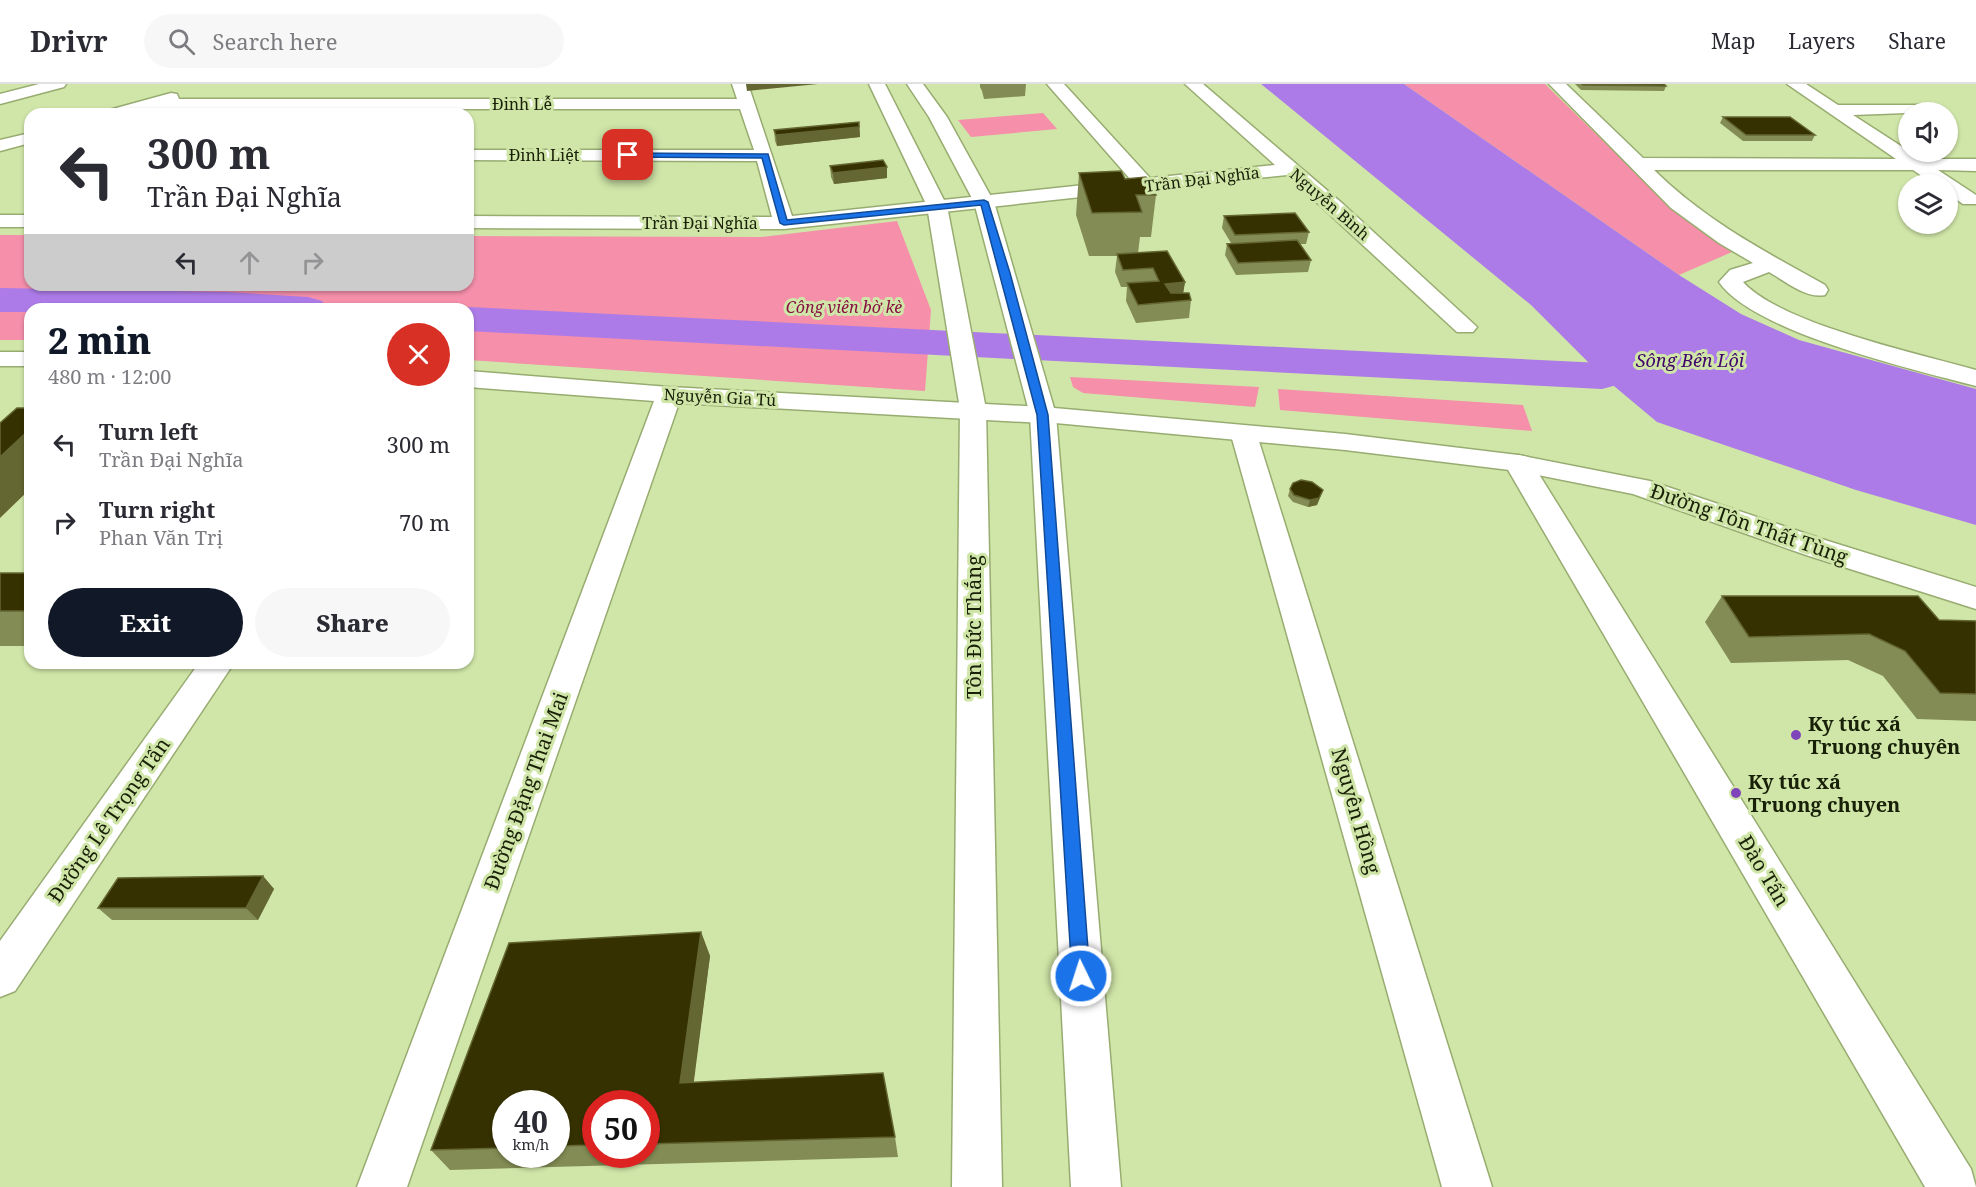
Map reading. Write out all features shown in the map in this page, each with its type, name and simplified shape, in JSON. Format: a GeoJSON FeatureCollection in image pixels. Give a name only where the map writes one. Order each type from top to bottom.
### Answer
{"type":"FeatureCollection","features":[{"type":"Feature","properties":{"kind":"street"},"geometry":{"type":"LineString","coordinates":[[0,99],[58,84]]}},
{"type":"Feature","properties":{"kind":"street"},"geometry":{"type":"LineString","coordinates":[[740,84],[765,156],[784,223]]}},
{"type":"Feature","properties":{"kind":"street","name":"Tôn Đức Thắng"},"geometry":{"type":"LineString","coordinates":[[877,84],[937,206],[973,410],[977,1187]]}},
{"type":"Feature","properties":{"kind":"street"},"geometry":{"type":"LineString","coordinates":[[915,84],[938,117],[984,202],[1042,415],[1096,1187]]}},
{"type":"Feature","properties":{"kind":"street"},"geometry":{"type":"LineString","coordinates":[[1055,84],[1147,186]]}},
{"type":"Feature","properties":{"kind":"street","name":"Nguyễn Bình"},"geometry":{"type":"LineString","coordinates":[[1193,84],[1465,327]]}},
{"type":"Feature","properties":{"kind":"street"},"geometry":{"type":"LineString","coordinates":[[1557,84],[1678,204],[1726,239],[1817,290]]}},
{"type":"Feature","properties":{"kind":"street"},"geometry":{"type":"LineString","coordinates":[[1795,84],[1970,200]]}},
{"type":"Feature","properties":{"kind":"street"},"geometry":{"type":"LineString","coordinates":[[137,108],[207,87]]}},
{"type":"Feature","properties":{"kind":"street","name":"Đinh Lễ"},"geometry":{"type":"LineString","coordinates":[[152,104],[747,104]]}},
{"type":"Feature","properties":{"kind":"street"},"geometry":{"type":"LineString","coordinates":[[1834,110],[1898,109]]}},
{"type":"Feature","properties":{"kind":"street"},"geometry":{"type":"LineString","coordinates":[[0,146],[24,140]]}},
{"type":"Feature","properties":{"kind":"street"},"geometry":{"type":"LineString","coordinates":[[0,154],[24,154]]}},
{"type":"Feature","properties":{"kind":"street","name":"Đinh Liệt"},"geometry":{"type":"LineString","coordinates":[[474,155],[765,156]]}},
{"type":"Feature","properties":{"kind":"street"},"geometry":{"type":"LineString","coordinates":[[1638,164],[1976,165]]}},
{"type":"Feature","properties":{"kind":"street","name":"Trần Đại Nghĩa"},"geometry":{"type":"LineString","coordinates":[[474,222],[784,223],[1147,186],[1289,169]]}},
{"type":"Feature","properties":{"kind":"street"},"geometry":{"type":"LineString","coordinates":[[0,221],[24,221]]}},
{"type":"Feature","properties":{"kind":"street"},"geometry":{"type":"LineString","coordinates":[[1771,264],[1738,275],[1730,282],[1733,291],[1749,301],[1829,336],[1976,378]]}},
{"type":"Feature","properties":{"kind":"street"},"geometry":{"type":"LineString","coordinates":[[0,359],[24,359]]}},
{"type":"Feature","properties":{"kind":"street","name":"Nguyễn Gia Tú"},"geometry":{"type":"LineString","coordinates":[[474,379],[669,395],[973,410],[1244,435]]}},
{"type":"Feature","properties":{"kind":"street","name":"Đường Đặng Thai Mai"},"geometry":{"type":"LineString","coordinates":[[382,1187],[669,395]]}},
{"type":"Feature","properties":{"kind":"street","name":"Đường Tôn Thất Tùng"},"geometry":{"type":"LineString","coordinates":[[1244,435],[1345,442],[1518,463],[1640,487],[1817,548],[1976,598]]}},
{"type":"Feature","properties":{"kind":"street","name":"Nguyên Hồng"},"geometry":{"type":"LineString","coordinates":[[1244,435],[1467,1187]]}},
{"type":"Feature","properties":{"kind":"street","name":"Đào Tấn"},"geometry":{"type":"LineString","coordinates":[[1518,463],[1953,1187]]}},
{"type":"Feature","properties":{"kind":"street","name":"Đường Lê Trọng Tấn"},"geometry":{"type":"LineString","coordinates":[[0,977],[213,669]]}},
{"type":"Feature","properties":{"kind":"green space"},"geometry":{"type":"Polygon","coordinates":[[[1404,84],[1545,84],[1681,217],[1732,252],[1679,275],[1404,84]]]}},
{"type":"Feature","properties":{"kind":"green space"},"geometry":{"type":"Polygon","coordinates":[[[1043,113],[1057,129],[971,137],[958,120],[1043,113]]]}},
{"type":"Feature","properties":{"kind":"green space","name":"Công viên bờ kè"},"geometry":{"type":"Polygon","coordinates":[[[897,221],[931,310],[925,391],[474,360],[474,303],[24,303],[24,340],[0,340],[0,235],[24,235],[24,291],[474,291],[474,236],[761,237],[897,221]]]}},
{"type":"Feature","properties":{"kind":"green space"},"geometry":{"type":"Polygon","coordinates":[[[1070,377],[1259,387],[1255,407],[1083,393],[1073,387],[1070,377]]]}},
{"type":"Feature","properties":{"kind":"green space"},"geometry":{"type":"Polygon","coordinates":[[[1278,389],[1523,405],[1532,431],[1280,410],[1278,389]]]}},
{"type":"Feature","properties":{"kind":"water","name":"Sông Bến Lội"},"geometry":{"type":"Polygon","coordinates":[[[1261,84],[1404,84],[1679,275],[1741,314],[1799,340],[1976,389],[1976,525],[1856,490],[1657,422],[1602,376],[1531,305],[1261,84]]]}},
{"type":"Feature","properties":{"kind":"building"},"geometry":{"type":"Polygon","coordinates":[[[1664,84],[1666,86],[1583,85],[1664,84]]]}},
{"type":"Feature","properties":{"kind":"building"},"geometry":{"type":"Polygon","coordinates":[[[1723,117],[1790,117],[1815,135],[1746,135],[1723,117]]]}},
{"type":"Feature","properties":{"kind":"building"},"geometry":{"type":"Polygon","coordinates":[[[859,122],[859,127],[776,135],[774,130],[859,122]]]}},
{"type":"Feature","properties":{"kind":"building"},"geometry":{"type":"Polygon","coordinates":[[[883,160],[887,167],[833,173],[830,166],[883,160]]]}},
{"type":"Feature","properties":{"kind":"building"},"geometry":{"type":"Polygon","coordinates":[[[1121,171],[1125,179],[1146,177],[1156,195],[1136,195],[1142,212],[1092,213],[1079,173],[1121,171]]]}},
{"type":"Feature","properties":{"kind":"building"},"geometry":{"type":"Polygon","coordinates":[[[1295,213],[1309,232],[1235,235],[1224,216],[1295,213]]]}},
{"type":"Feature","properties":{"kind":"building"},"geometry":{"type":"Polygon","coordinates":[[[1297,240],[1311,260],[1238,263],[1227,244],[1297,240]]]}},
{"type":"Feature","properties":{"kind":"building"},"geometry":{"type":"Polygon","coordinates":[[[1167,251],[1185,282],[1165,284],[1171,293],[1189,293],[1191,300],[1138,305],[1127,283],[1159,281],[1153,268],[1123,270],[1117,254],[1167,251]]]}},
{"type":"Feature","properties":{"kind":"building"},"geometry":{"type":"Polygon","coordinates":[[[17,408],[24,408],[24,435],[0,457],[0,423],[17,408]]]}},
{"type":"Feature","properties":{"kind":"building"},"geometry":{"type":"Polygon","coordinates":[[[1301,480],[1312,482],[1323,490],[1319,498],[1310,500],[1294,495],[1290,489],[1293,483],[1301,480]]]}},
{"type":"Feature","properties":{"kind":"building"},"geometry":{"type":"Polygon","coordinates":[[[0,573],[24,573],[24,611],[0,611],[0,573]]]}},
{"type":"Feature","properties":{"kind":"building"},"geometry":{"type":"Polygon","coordinates":[[[1722,596],[1918,596],[1939,620],[1976,621],[1976,694],[1940,693],[1905,651],[1869,634],[1749,637],[1722,596]]]}},
{"type":"Feature","properties":{"kind":"building"},"geometry":{"type":"Polygon","coordinates":[[[263,876],[246,908],[98,908],[118,878],[263,876]]]}},
{"type":"Feature","properties":{"kind":"building"},"geometry":{"type":"Polygon","coordinates":[[[701,932],[680,1083],[883,1073],[895,1137],[660,1144],[660,1090],[582,1090],[582,1145],[570,1146],[570,1090],[492,1090],[492,1148],[431,1150],[509,943],[701,932]]]}},
{"type":"Feature","properties":{"kind":"waterway"},"geometry":{"type":"LineString","coordinates":[[0,300],[171,303]]}},
{"type":"Feature","properties":{"kind":"waterway"},"geometry":{"type":"LineString","coordinates":[[474,319],[1602,376]]}},
{"type":"Feature","properties":{"kind":"place","name":"Ky túc xá Truong chuyên"},"geometry":{"type":"Point","coordinates":[1796,735]}},
{"type":"Feature","properties":{"kind":"place","name":"Ky túc xá Truong chuyen"},"geometry":{"type":"Point","coordinates":[1736,793]}},
{"type":"Feature","properties":{"kind":"route"},"geometry":{"type":"LineString","coordinates":[[628,155],[765,156],[784,223],[984,202],[996,247],[1006,273],[1042,415],[1081,976]]}}]}
